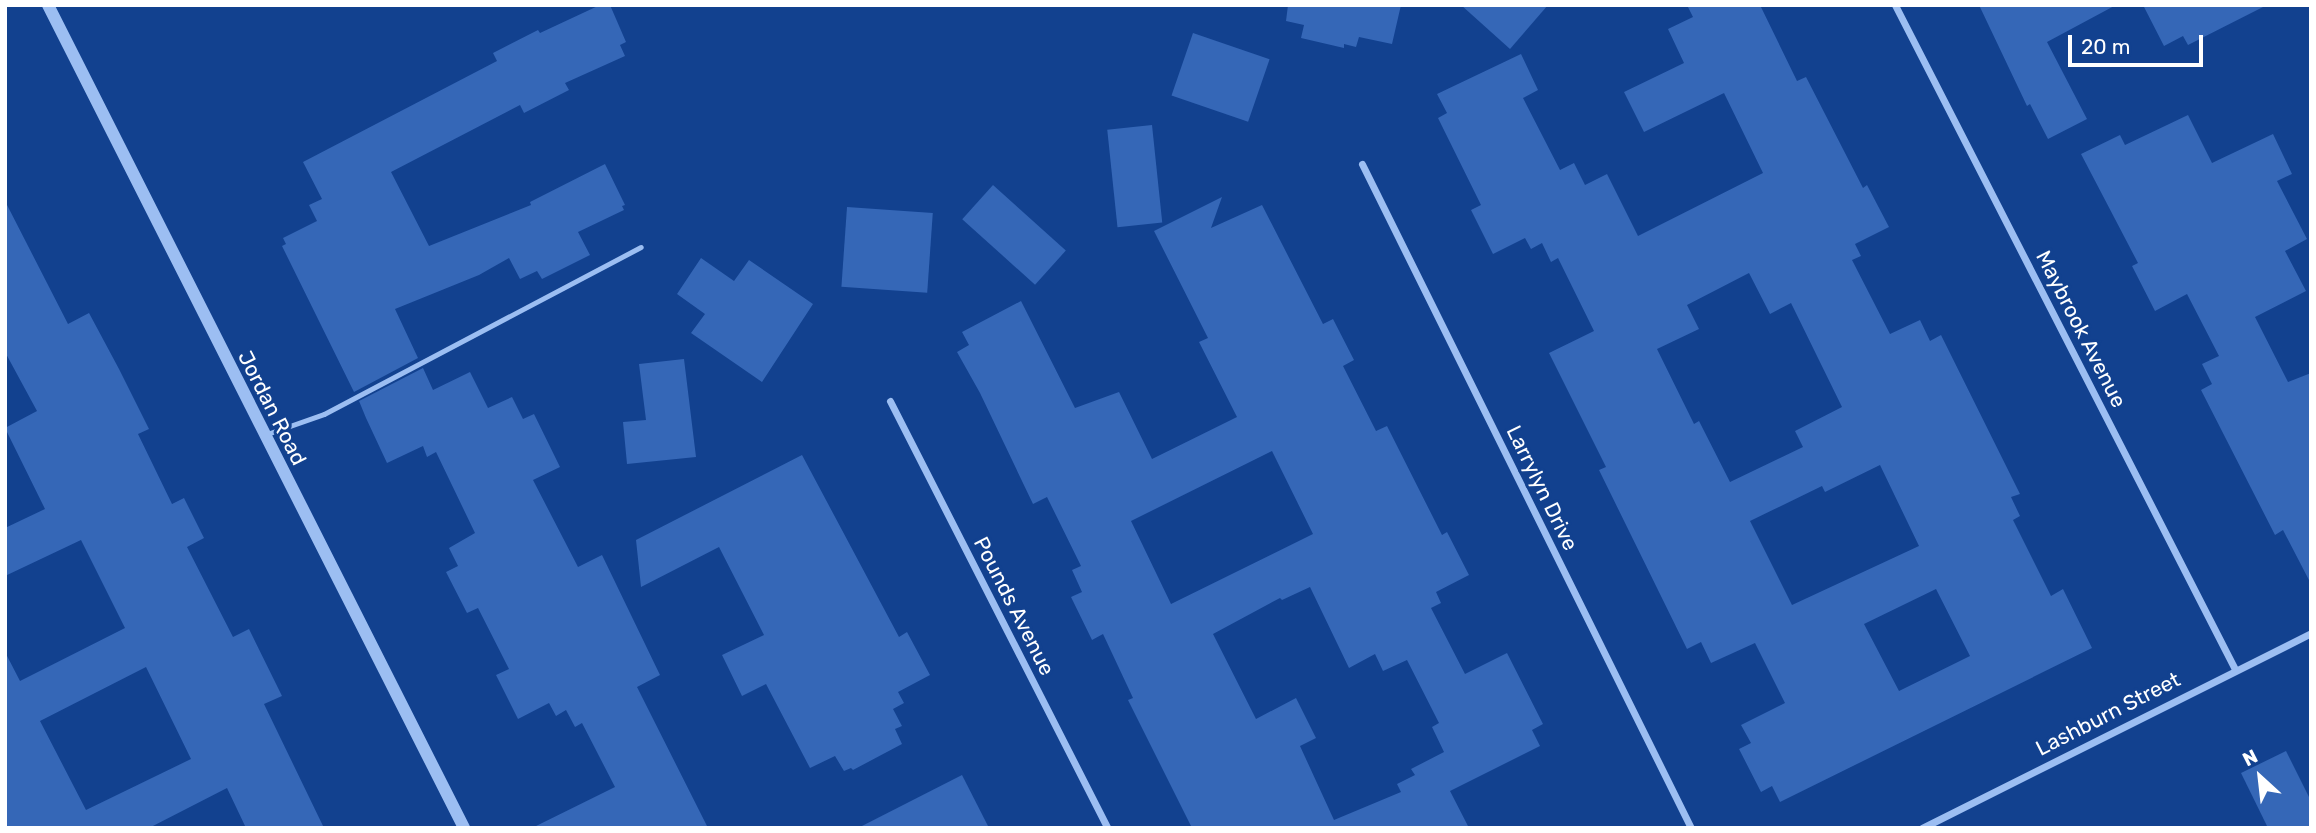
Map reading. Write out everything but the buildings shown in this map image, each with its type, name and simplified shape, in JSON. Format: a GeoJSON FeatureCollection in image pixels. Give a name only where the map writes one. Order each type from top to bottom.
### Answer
{"type":"FeatureCollection","features":[{"type":"Feature","properties":{"kind":"street","name":"Jordan Road"},"geometry":{"type":"LineString","coordinates":[[48,5],[464,828]]}},
{"type":"Feature","properties":{"kind":"street","name":"Maybrook Avenue"},"geometry":{"type":"LineString","coordinates":[[1895,5],[2235,669]]}},
{"type":"Feature","properties":{"kind":"street","name":"Larrylyn Drive"},"geometry":{"type":"LineString","coordinates":[[1362,164],[1691,828]]}},
{"type":"Feature","properties":{"kind":"street","name":"Pounds Avenue"},"geometry":{"type":"LineString","coordinates":[[890,401],[1108,828]]}},
{"type":"Feature","properties":{"kind":"street","name":"Lashburn Street"},"geometry":{"type":"LineString","coordinates":[[1922,828],[2311,633]]}},
{"type":"Feature","properties":{"kind":"lane"},"geometry":{"type":"LineString","coordinates":[[264,435],[324,414],[641,247]]}}]}
